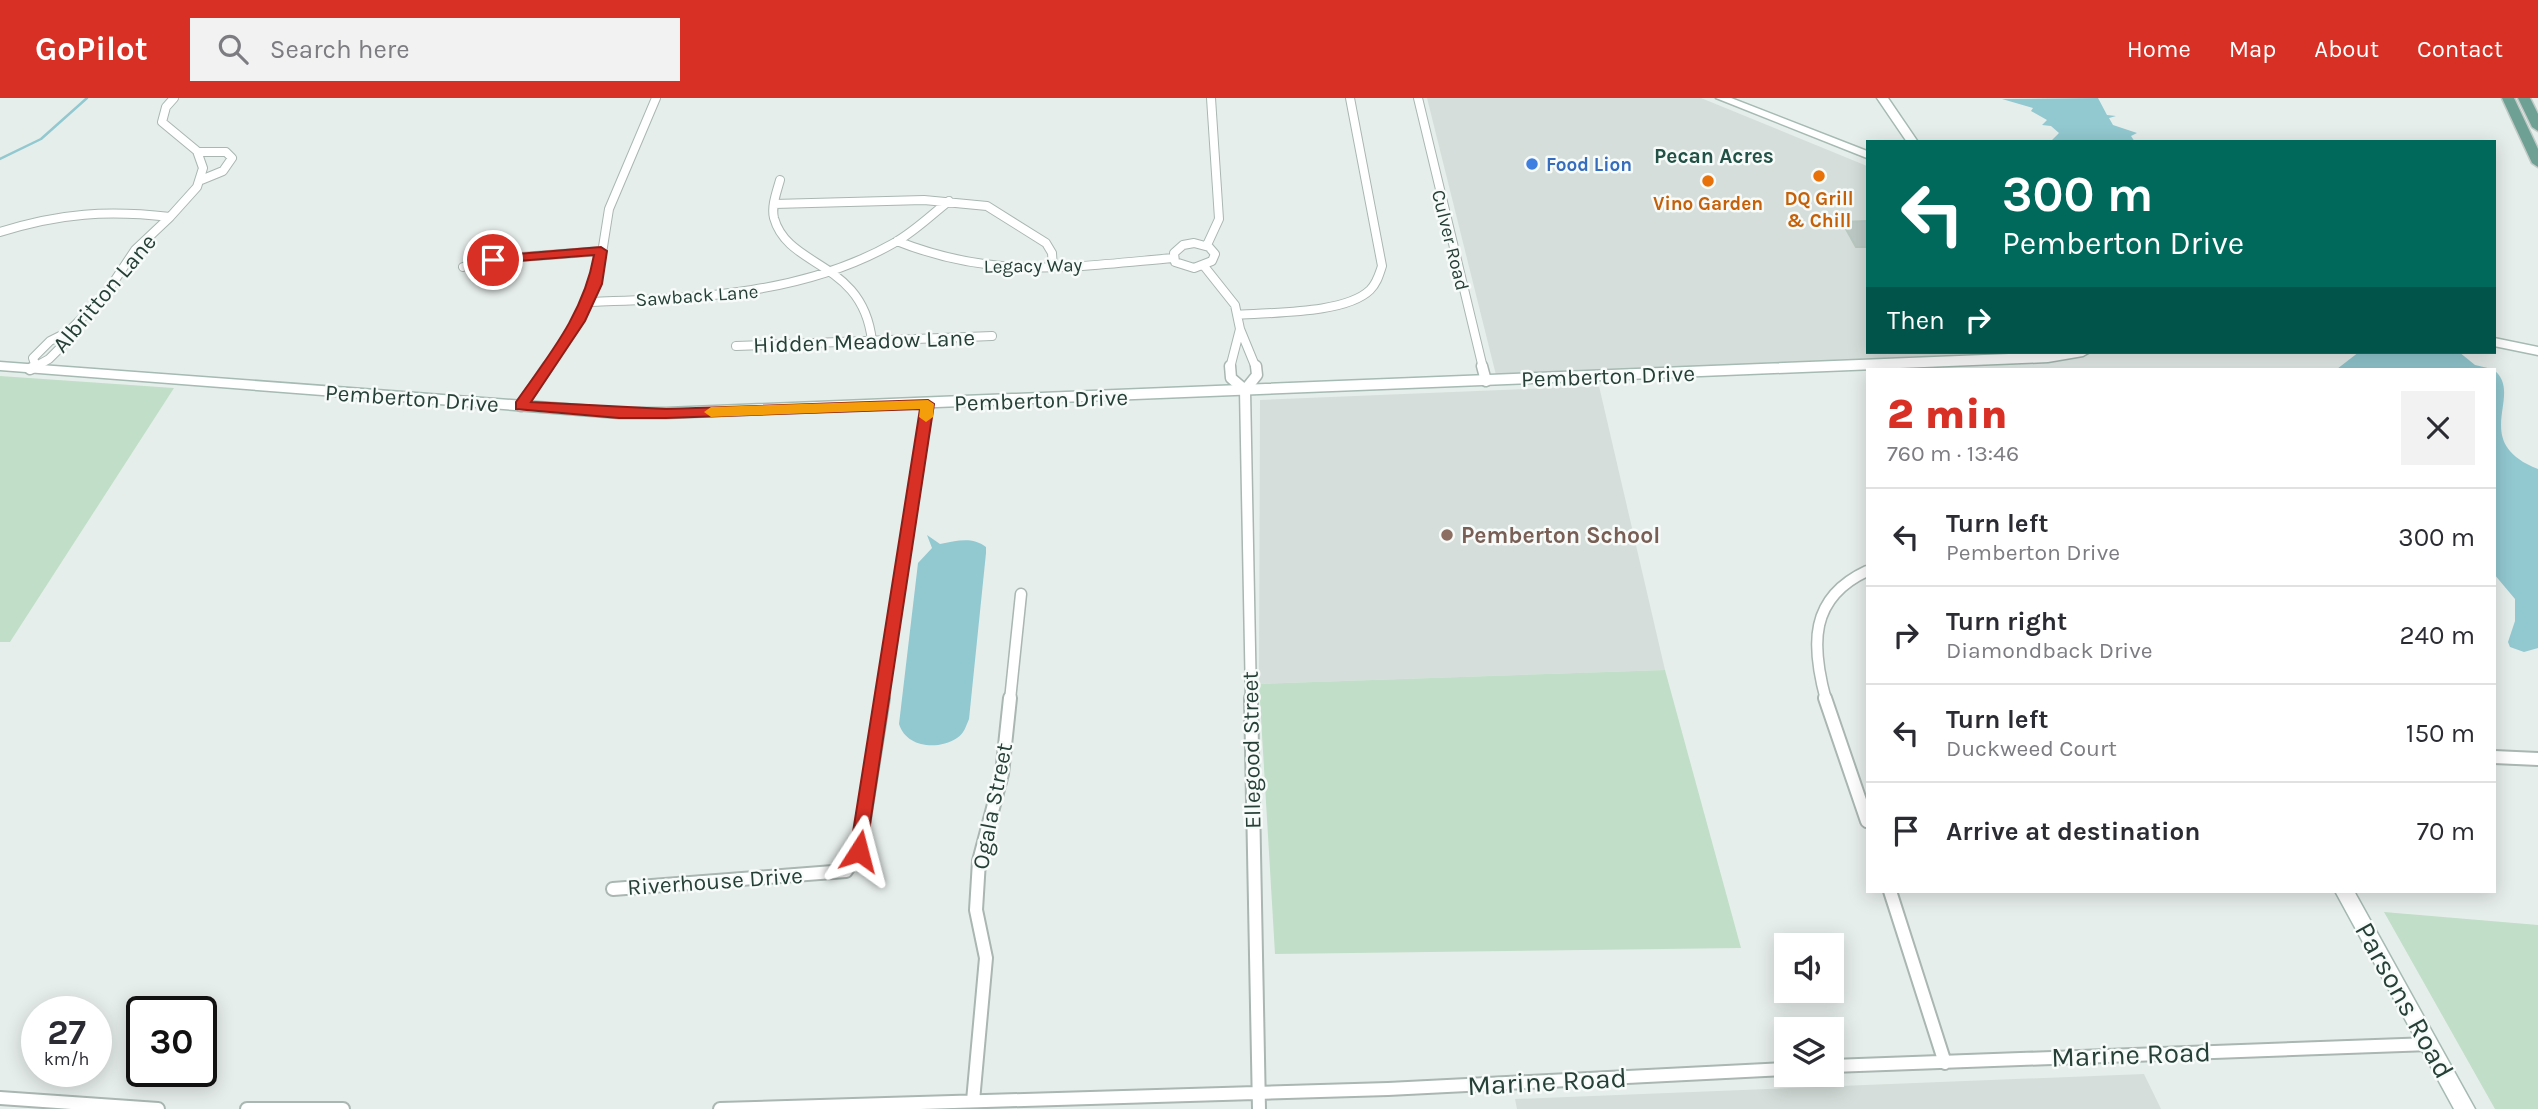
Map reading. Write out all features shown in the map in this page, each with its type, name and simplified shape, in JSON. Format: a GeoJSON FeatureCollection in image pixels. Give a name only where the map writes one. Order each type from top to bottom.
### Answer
{"type":"FeatureCollection","features":[{"type":"Feature","properties":{"kind":"main road"},"geometry":{"type":"LineString","coordinates":[[2508,98],[2538,163]]}},
{"type":"Feature","properties":{"kind":"main road"},"geometry":{"type":"LineString","coordinates":[[2524,98],[2538,127]]}},
{"type":"Feature","properties":{"kind":"street"},"geometry":{"type":"LineString","coordinates":[[174,98],[166,107],[162,122],[172,135],[198,152],[202,158],[201,180]]}},
{"type":"Feature","properties":{"kind":"street"},"geometry":{"type":"LineString","coordinates":[[521,406],[589,302],[598,272],[609,209],[656,98]]}},
{"type":"Feature","properties":{"kind":"street"},"geometry":{"type":"LineString","coordinates":[[1207,245],[1219,219],[1211,98]]}},
{"type":"Feature","properties":{"kind":"street"},"geometry":{"type":"LineString","coordinates":[[1238,316],[1346,303],[1366,293],[1378,281],[1382,266],[1350,98]]}},
{"type":"Feature","properties":{"kind":"street","name":"Culver Road"},"geometry":{"type":"LineString","coordinates":[[1418,98],[1486,381]]}},
{"type":"Feature","properties":{"kind":"street"},"geometry":{"type":"LineString","coordinates":[[1721,98],[1866,155]]}},
{"type":"Feature","properties":{"kind":"street"},"geometry":{"type":"LineString","coordinates":[[1882,98],[1912,140]]}},
{"type":"Feature","properties":{"kind":"street"},"geometry":{"type":"LineString","coordinates":[[1905,130],[1923,140]]}},
{"type":"Feature","properties":{"kind":"street","name":"Albritton Lane"},"geometry":{"type":"LineString","coordinates":[[33,366],[49,359],[68,340],[68,332],[105,295],[135,250],[187,200],[201,180],[223,171],[232,158],[226,152],[198,152]]}},
{"type":"Feature","properties":{"kind":"street"},"geometry":{"type":"LineString","coordinates":[[780,180],[774,204],[774,218],[778,230],[833,272],[866,305],[873,325],[872,341]]}},
{"type":"Feature","properties":{"kind":"street"},"geometry":{"type":"LineString","coordinates":[[774,204],[949,201],[987,206],[1046,243],[1052,253],[1053,268]]}},
{"type":"Feature","properties":{"kind":"street","name":"Sawback Lane"},"geometry":{"type":"LineString","coordinates":[[589,302],[751,293],[833,272],[897,241],[949,201]]}},
{"type":"Feature","properties":{"kind":"street"},"geometry":{"type":"LineString","coordinates":[[0,232],[45,218],[90,210],[170,217]]}},
{"type":"Feature","properties":{"kind":"street","name":"Legacy Way"},"geometry":{"type":"LineString","coordinates":[[897,241],[931,256],[969,265],[1009,269],[1053,268],[1173,257]]}},
{"type":"Feature","properties":{"kind":"street"},"geometry":{"type":"LineString","coordinates":[[1183,245],[1207,245],[1213,250],[1215,257],[1204,267],[1185,267],[1173,257],[1183,245]]}},
{"type":"Feature","properties":{"kind":"street"},"geometry":{"type":"LineString","coordinates":[[463,267],[493,260],[601,251]]}},
{"type":"Feature","properties":{"kind":"street"},"geometry":{"type":"LineString","coordinates":[[1204,267],[1224,288],[1238,316],[1240,329],[1256,365],[1256,375],[1245,390],[1231,378],[1229,369],[1230,356],[1240,329]]}},
{"type":"Feature","properties":{"kind":"street","name":"Hidden Meadow Lane"},"geometry":{"type":"LineString","coordinates":[[736,346],[992,336]]}},
{"type":"Feature","properties":{"kind":"street"},"geometry":{"type":"LineString","coordinates":[[2496,342],[2538,351]]}},
{"type":"Feature","properties":{"kind":"street","name":"Pemberton Drive"},"geometry":{"type":"LineString","coordinates":[[0,366],[33,366],[619,413],[666,413],[2049,360],[2074,354]]}},
{"type":"Feature","properties":{"kind":"street","name":"Ellegood Street"},"geometry":{"type":"LineString","coordinates":[[1245,390],[1259,1109]]}},
{"type":"Feature","properties":{"kind":"street","name":"Riverhouse Drive"},"geometry":{"type":"LineString","coordinates":[[613,889],[846,871],[854,861],[859,851],[928,404]]}},
{"type":"Feature","properties":{"kind":"street"},"geometry":{"type":"LineString","coordinates":[[1866,571],[1854,576],[1821,611],[1815,640],[1823,690],[1866,818]]}},
{"type":"Feature","properties":{"kind":"street","name":"Ogala Street"},"geometry":{"type":"LineString","coordinates":[[973,1101],[986,958],[976,910],[979,861],[1002,774],[1021,594]]}},
{"type":"Feature","properties":{"kind":"street"},"geometry":{"type":"LineString","coordinates":[[2496,757],[2538,759]]}},
{"type":"Feature","properties":{"kind":"street"},"geometry":{"type":"LineString","coordinates":[[1891,893],[1945,1063]]}},
{"type":"Feature","properties":{"kind":"street","name":"Parsons Road"},"geometry":{"type":"LineString","coordinates":[[2345,893],[2465,1109]]}},
{"type":"Feature","properties":{"kind":"street","name":"Marine Road"},"geometry":{"type":"LineString","coordinates":[[1844,1066],[2430,1044]]}},
{"type":"Feature","properties":{"kind":"street","name":"Marine Road"},"geometry":{"type":"LineString","coordinates":[[720,1109],[1259,1094],[1774,1070]]}},
{"type":"Feature","properties":{"kind":"street"},"geometry":{"type":"LineString","coordinates":[[0,1098],[158,1109]]}},
{"type":"Feature","properties":{"kind":"street"},"geometry":{"type":"LineString","coordinates":[[247,1109],[343,1109]]}},
{"type":"Feature","properties":{"kind":"shaded area"},"geometry":{"type":"Polygon","coordinates":[[[1427,98],[1701,98],[1866,166],[1866,354],[1972,354],[1496,375],[1427,98]]]}},
{"type":"Feature","properties":{"kind":"shaded area","name":"Pemberton School"},"geometry":{"type":"Polygon","coordinates":[[[1599,386],[1665,670],[1259,684],[1260,400],[1599,386]]]}},
{"type":"Feature","properties":{"kind":"shaded area"},"geometry":{"type":"Polygon","coordinates":[[[2144,1074],[2161,1109],[1517,1109],[1515,1099],[1844,1087],[2144,1074]]]}},
{"type":"Feature","properties":{"kind":"green space"},"geometry":{"type":"Polygon","coordinates":[[[0,376],[174,388],[10,642],[0,642],[0,376]]]}},
{"type":"Feature","properties":{"kind":"green space"},"geometry":{"type":"Polygon","coordinates":[[[1665,670],[1741,948],[1275,954],[1259,684],[1665,670]]]}},
{"type":"Feature","properties":{"kind":"green space"},"geometry":{"type":"Polygon","coordinates":[[[2384,912],[2538,925],[2538,1109],[2495,1109],[2384,912]]]}},
{"type":"Feature","properties":{"kind":"water"},"geometry":{"type":"Polygon","coordinates":[[[2098,98],[2107,115],[2116,116],[2109,118],[2113,125],[2137,133],[2131,136],[2134,140],[2052,140],[2059,133],[2051,126],[2042,125],[2047,120],[2031,111],[2033,108],[2002,99],[2098,98]]]}},
{"type":"Feature","properties":{"kind":"water"},"geometry":{"type":"Polygon","coordinates":[[[2356,354],[2461,354],[2475,365],[2488,368],[2338,368],[2356,354]]]}},
{"type":"Feature","properties":{"kind":"water"},"geometry":{"type":"Polygon","coordinates":[[[2496,372],[2502,380],[2504,392],[2501,432],[2506,445],[2517,458],[2538,469],[2538,648],[2524,652],[2510,647],[2508,642],[2515,621],[2515,599],[2496,576],[2496,372]]]}},
{"type":"Feature","properties":{"kind":"water"},"geometry":{"type":"Polygon","coordinates":[[[927,535],[940,544],[970,540],[986,547],[969,719],[965,730],[959,736],[940,745],[915,742],[908,738],[899,724],[918,563],[932,548],[927,535]]]}},
{"type":"Feature","properties":{"kind":"building"},"geometry":{"type":"Polygon","coordinates":[[[1866,221],[1866,247],[1856,247],[1842,222],[1866,221]]]}},
{"type":"Feature","properties":{"kind":"waterway"},"geometry":{"type":"LineString","coordinates":[[0,159],[41,139],[87,98]]}},
{"type":"Feature","properties":{"kind":"slow traffic"},"geometry":{"type":"LineString","coordinates":[[711,412],[928,404],[926,417]]}},
{"type":"Feature","properties":{"kind":"place","name":"Food Lion"},"geometry":{"type":"Point","coordinates":[1532,164]}},
{"type":"Feature","properties":{"kind":"place","name":"DQ Grill & Chill"},"geometry":{"type":"Point","coordinates":[1819,176]}},
{"type":"Feature","properties":{"kind":"place","name":"Vino Garden"},"geometry":{"type":"Point","coordinates":[1708,181]}},
{"type":"Feature","properties":{"kind":"place","name":"Pemberton School"},"geometry":{"type":"Point","coordinates":[1447,535]}},
{"type":"Feature","properties":{"kind":"district","name":"Pecan Acres"},"geometry":{"type":"Point","coordinates":[1714,156]}},
{"type":"Feature","properties":{"kind":"route"},"geometry":{"type":"LineString","coordinates":[[493,260],[601,251],[589,302],[521,406],[619,413],[666,413],[928,404],[859,851]]}}]}
